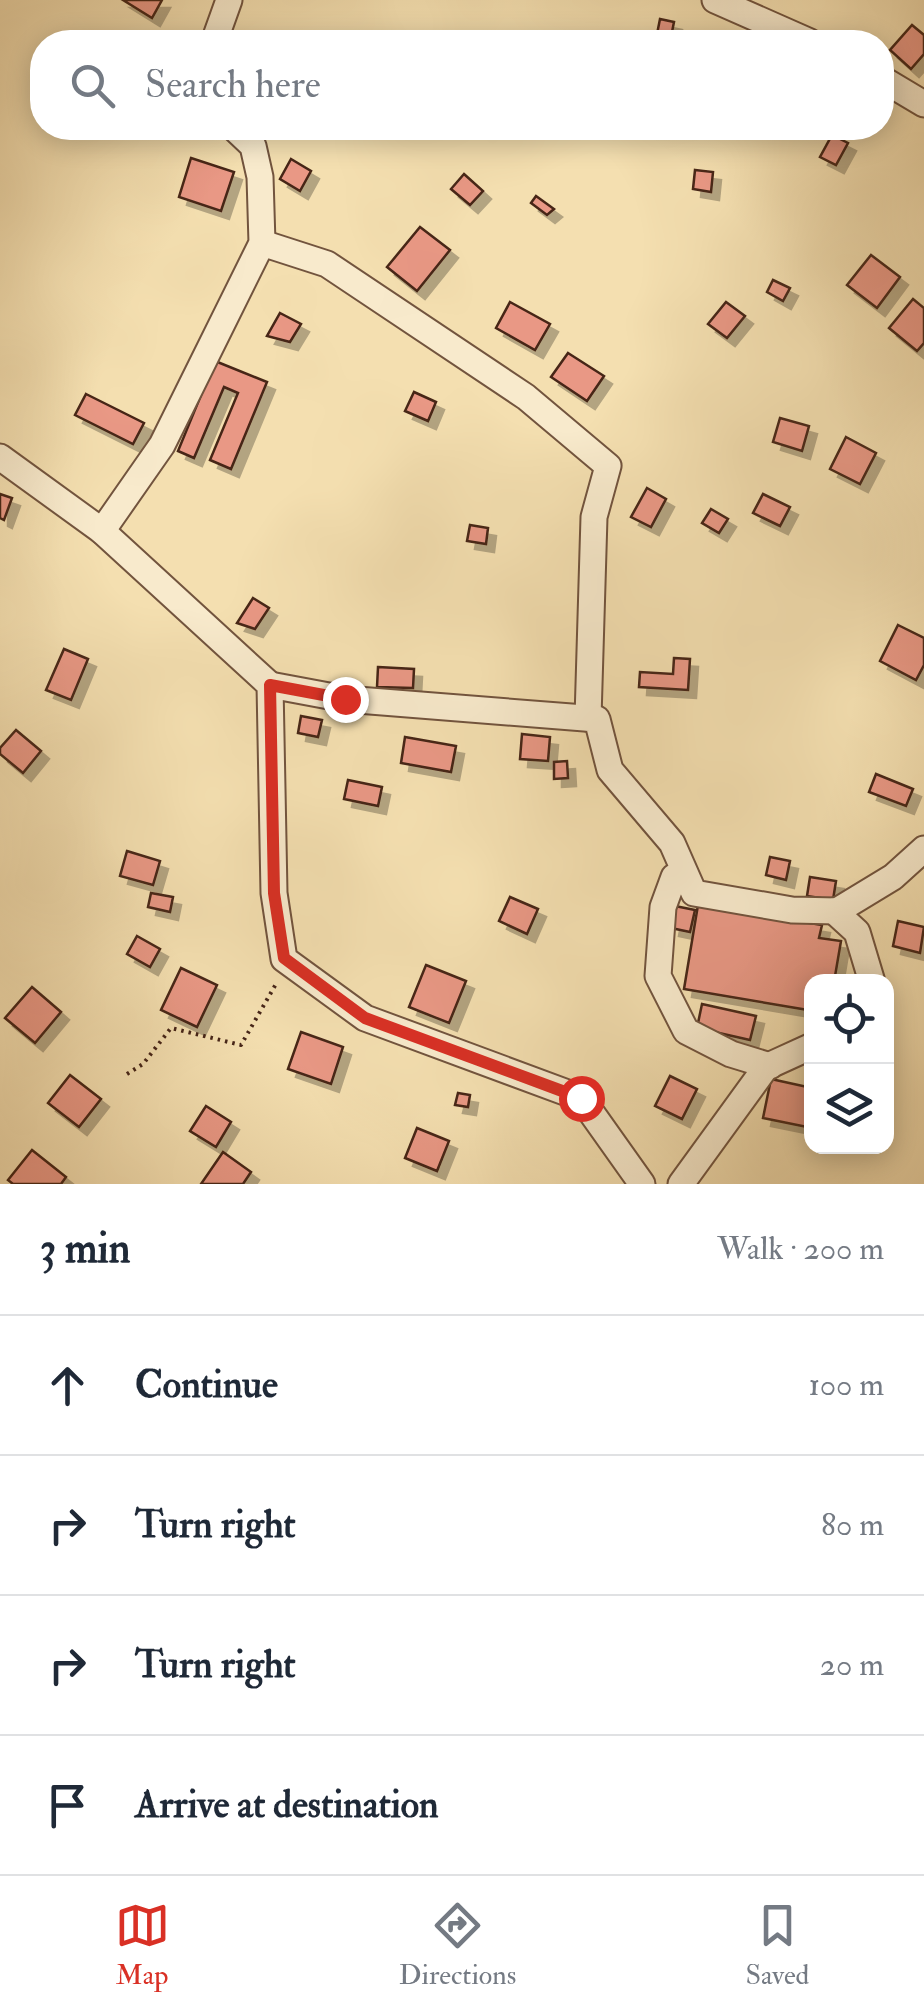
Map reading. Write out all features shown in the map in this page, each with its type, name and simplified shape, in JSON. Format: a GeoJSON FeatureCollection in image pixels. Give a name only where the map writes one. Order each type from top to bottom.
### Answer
{"type":"FeatureCollection","features":[{"type":"Feature","properties":{"kind":"street"},"geometry":{"type":"LineString","coordinates":[[219,30],[230,0]]}},
{"type":"Feature","properties":{"kind":"street"},"geometry":{"type":"LineString","coordinates":[[715,0],[783,30]]}},
{"type":"Feature","properties":{"kind":"street"},"geometry":{"type":"LineString","coordinates":[[894,86],[924,104]]}},
{"type":"Feature","properties":{"kind":"street"},"geometry":{"type":"LineString","coordinates":[[102,531],[162,445],[262,243],[260,176],[253,146],[247,140]]}},
{"type":"Feature","properties":{"kind":"street"},"geometry":{"type":"LineString","coordinates":[[262,243],[327,264],[526,397],[608,466],[594,518],[588,718]]}},
{"type":"Feature","properties":{"kind":"street"},"geometry":{"type":"LineString","coordinates":[[0,457],[102,531],[270,685],[345,699],[597,719],[610,770],[672,842],[694,892],[792,910],[834,911],[893,877],[924,849]]}},
{"type":"Feature","properties":{"kind":"street"},"geometry":{"type":"LineString","coordinates":[[270,685],[274,893],[284,958],[365,1018],[581,1098],[642,1184]]}},
{"type":"Feature","properties":{"kind":"street"},"geometry":{"type":"LineString","coordinates":[[685,874],[674,877],[663,907],[658,976],[686,1031],[731,1054],[770,1066]]}},
{"type":"Feature","properties":{"kind":"street"},"geometry":{"type":"LineString","coordinates":[[834,911],[857,932],[870,974]]}},
{"type":"Feature","properties":{"kind":"street"},"geometry":{"type":"LineString","coordinates":[[681,1184],[770,1066],[804,1050]]}},
{"type":"Feature","properties":{"kind":"path"},"geometry":{"type":"LineString","coordinates":[[127,1074],[143,1064],[171,1028],[241,1046],[268,994],[292,964]]}},
{"type":"Feature","properties":{"kind":"building"},"geometry":{"type":"Polygon","coordinates":[[[123,0],[162,0],[152,18],[123,0]]]}},
{"type":"Feature","properties":{"kind":"building"},"geometry":{"type":"Polygon","coordinates":[[[660,19],[674,22],[672,30],[658,30],[660,19]]]}},
{"type":"Feature","properties":{"kind":"building"},"geometry":{"type":"Polygon","coordinates":[[[912,25],[924,35],[924,54],[911,69],[894,54],[894,45],[912,25]]]}},
{"type":"Feature","properties":{"kind":"building"},"geometry":{"type":"Polygon","coordinates":[[[829,140],[848,143],[836,165],[820,157],[829,140]]]}},
{"type":"Feature","properties":{"kind":"building"},"geometry":{"type":"Polygon","coordinates":[[[191,158],[234,172],[221,211],[179,197],[191,158]]]}},
{"type":"Feature","properties":{"kind":"building"},"geometry":{"type":"Polygon","coordinates":[[[291,159],[311,171],[300,191],[280,179],[291,159]]]}},
{"type":"Feature","properties":{"kind":"building"},"geometry":{"type":"Polygon","coordinates":[[[695,170],[713,172],[711,192],[693,189],[695,170]]]}},
{"type":"Feature","properties":{"kind":"building"},"geometry":{"type":"Polygon","coordinates":[[[464,174],[483,191],[470,205],[451,189],[464,174]]]}},
{"type":"Feature","properties":{"kind":"building"},"geometry":{"type":"Polygon","coordinates":[[[536,196],[554,209],[547,215],[531,203],[536,196]]]}},
{"type":"Feature","properties":{"kind":"building"},"geometry":{"type":"Polygon","coordinates":[[[420,227],[450,250],[417,291],[387,267],[420,227]]]}},
{"type":"Feature","properties":{"kind":"building"},"geometry":{"type":"Polygon","coordinates":[[[871,255],[900,277],[877,308],[847,285],[871,255]]]}},
{"type":"Feature","properties":{"kind":"building"},"geometry":{"type":"Polygon","coordinates":[[[773,280],[790,288],[783,301],[767,292],[773,280]]]}},
{"type":"Feature","properties":{"kind":"building"},"geometry":{"type":"Polygon","coordinates":[[[913,299],[924,308],[924,343],[917,351],[889,328],[913,299]]]}},
{"type":"Feature","properties":{"kind":"building"},"geometry":{"type":"Polygon","coordinates":[[[510,302],[550,324],[535,350],[496,328],[510,302]]]}},
{"type":"Feature","properties":{"kind":"building"},"geometry":{"type":"Polygon","coordinates":[[[726,302],[745,316],[727,338],[708,324],[726,302]]]}},
{"type":"Feature","properties":{"kind":"building"},"geometry":{"type":"Polygon","coordinates":[[[280,313],[301,324],[290,342],[267,336],[280,313]]]}},
{"type":"Feature","properties":{"kind":"building"},"geometry":{"type":"Polygon","coordinates":[[[568,353],[604,376],[587,401],[551,377],[568,353]]]}},
{"type":"Feature","properties":{"kind":"building"},"geometry":{"type":"Polygon","coordinates":[[[215,361],[267,382],[231,469],[210,460],[238,393],[224,387],[194,458],[178,451],[215,361]]]}},
{"type":"Feature","properties":{"kind":"building"},"geometry":{"type":"Polygon","coordinates":[[[414,392],[436,402],[428,421],[405,411],[414,392]]]}},
{"type":"Feature","properties":{"kind":"building"},"geometry":{"type":"Polygon","coordinates":[[[86,394],[144,423],[133,444],[75,415],[86,394]]]}},
{"type":"Feature","properties":{"kind":"building"},"geometry":{"type":"Polygon","coordinates":[[[780,418],[809,426],[802,451],[773,442],[780,418]]]}},
{"type":"Feature","properties":{"kind":"building"},"geometry":{"type":"Polygon","coordinates":[[[846,437],[876,453],[860,484],[830,469],[846,437]]]}},
{"type":"Feature","properties":{"kind":"building"},"geometry":{"type":"Polygon","coordinates":[[[647,488],[666,499],[651,527],[631,517],[647,488]]]}},
{"type":"Feature","properties":{"kind":"building"},"geometry":{"type":"Polygon","coordinates":[[[0,494],[12,498],[4,520],[0,518],[0,494]]]}},
{"type":"Feature","properties":{"kind":"building"},"geometry":{"type":"Polygon","coordinates":[[[763,494],[790,507],[780,526],[753,513],[763,494]]]}},
{"type":"Feature","properties":{"kind":"building"},"geometry":{"type":"Polygon","coordinates":[[[711,509],[728,519],[719,533],[702,523],[711,509]]]}},
{"type":"Feature","properties":{"kind":"building"},"geometry":{"type":"Polygon","coordinates":[[[470,525],[488,528],[486,544],[467,541],[470,525]]]}},
{"type":"Feature","properties":{"kind":"building"},"geometry":{"type":"Polygon","coordinates":[[[253,598],[269,608],[255,629],[237,623],[253,598]]]}},
{"type":"Feature","properties":{"kind":"building"},"geometry":{"type":"Polygon","coordinates":[[[898,625],[924,638],[924,665],[916,680],[880,661],[898,625]]]}},
{"type":"Feature","properties":{"kind":"building"},"geometry":{"type":"Polygon","coordinates":[[[64,649],[88,659],[71,700],[46,690],[64,649]]]}},
{"type":"Feature","properties":{"kind":"building"},"geometry":{"type":"Polygon","coordinates":[[[674,658],[690,659],[688,690],[639,687],[640,672],[673,674],[674,658]]]}},
{"type":"Feature","properties":{"kind":"building"},"geometry":{"type":"Polygon","coordinates":[[[378,667],[414,669],[413,688],[377,687],[378,667]]]}},
{"type":"Feature","properties":{"kind":"building"},"geometry":{"type":"Polygon","coordinates":[[[301,716],[322,720],[318,737],[298,733],[301,716]]]}},
{"type":"Feature","properties":{"kind":"building"},"geometry":{"type":"Polygon","coordinates":[[[16,730],[41,751],[23,773],[0,754],[0,748],[16,730]]]}},
{"type":"Feature","properties":{"kind":"building"},"geometry":{"type":"Polygon","coordinates":[[[522,734],[550,737],[548,761],[520,759],[522,734]]]}},
{"type":"Feature","properties":{"kind":"building"},"geometry":{"type":"Polygon","coordinates":[[[405,737],[456,746],[451,772],[401,763],[405,737]]]}},
{"type":"Feature","properties":{"kind":"building"},"geometry":{"type":"Polygon","coordinates":[[[567,761],[568,778],[554,779],[554,762],[567,761]]]}},
{"type":"Feature","properties":{"kind":"building"},"geometry":{"type":"Polygon","coordinates":[[[876,774],[913,789],[906,806],[869,792],[876,774]]]}},
{"type":"Feature","properties":{"kind":"building"},"geometry":{"type":"Polygon","coordinates":[[[348,780],[382,787],[378,806],[344,799],[348,780]]]}},
{"type":"Feature","properties":{"kind":"building"},"geometry":{"type":"Polygon","coordinates":[[[127,851],[160,861],[153,885],[120,876],[127,851]]]}},
{"type":"Feature","properties":{"kind":"building"},"geometry":{"type":"Polygon","coordinates":[[[770,857],[790,861],[786,880],[766,875],[770,857]]]}},
{"type":"Feature","properties":{"kind":"building"},"geometry":{"type":"Polygon","coordinates":[[[810,877],[836,881],[833,900],[807,896],[810,877]]]}},
{"type":"Feature","properties":{"kind":"building"},"geometry":{"type":"Polygon","coordinates":[[[151,893],[173,897],[170,912],[148,907],[151,893]]]}},
{"type":"Feature","properties":{"kind":"building"},"geometry":{"type":"Polygon","coordinates":[[[510,897],[538,909],[527,934],[499,921],[510,897]]]}},
{"type":"Feature","properties":{"kind":"building"},"geometry":{"type":"Polygon","coordinates":[[[698,905],[822,925],[819,938],[841,941],[835,974],[804,974],[804,1009],[684,989],[698,905]]]}},
{"type":"Feature","properties":{"kind":"building"},"geometry":{"type":"Polygon","coordinates":[[[675,906],[695,910],[690,932],[671,928],[675,906]]]}},
{"type":"Feature","properties":{"kind":"building"},"geometry":{"type":"Polygon","coordinates":[[[898,921],[924,927],[920,953],[893,946],[898,921]]]}},
{"type":"Feature","properties":{"kind":"building"},"geometry":{"type":"Polygon","coordinates":[[[137,936],[160,949],[150,967],[127,954],[137,936]]]}},
{"type":"Feature","properties":{"kind":"building"},"geometry":{"type":"Polygon","coordinates":[[[426,965],[466,981],[449,1023],[409,1007],[426,965]]]}},
{"type":"Feature","properties":{"kind":"building"},"geometry":{"type":"Polygon","coordinates":[[[181,968],[217,985],[197,1027],[161,1010],[181,968]]]}},
{"type":"Feature","properties":{"kind":"building"},"geometry":{"type":"Polygon","coordinates":[[[32,987],[61,1012],[35,1043],[5,1018],[32,987]]]}},
{"type":"Feature","properties":{"kind":"building"},"geometry":{"type":"Polygon","coordinates":[[[702,1004],[756,1016],[750,1040],[697,1028],[702,1004]]]}},
{"type":"Feature","properties":{"kind":"building"},"geometry":{"type":"Polygon","coordinates":[[[301,1032],[343,1047],[331,1084],[288,1069],[301,1032]]]}},
{"type":"Feature","properties":{"kind":"building"},"geometry":{"type":"Polygon","coordinates":[[[70,1075],[101,1099],[79,1127],[48,1103],[70,1075]]]}},
{"type":"Feature","properties":{"kind":"building"},"geometry":{"type":"Polygon","coordinates":[[[670,1076],[697,1089],[682,1119],[655,1106],[670,1076]]]}},
{"type":"Feature","properties":{"kind":"building"},"geometry":{"type":"Polygon","coordinates":[[[771,1079],[804,1086],[804,1126],[763,1118],[771,1079]]]}},
{"type":"Feature","properties":{"kind":"building"},"geometry":{"type":"Polygon","coordinates":[[[458,1093],[470,1095],[468,1107],[455,1105],[458,1093]]]}},
{"type":"Feature","properties":{"kind":"building"},"geometry":{"type":"Polygon","coordinates":[[[206,1106],[231,1122],[216,1147],[190,1131],[206,1106]]]}},
{"type":"Feature","properties":{"kind":"building"},"geometry":{"type":"Polygon","coordinates":[[[417,1128],[449,1141],[437,1171],[405,1158],[417,1128]]]}},
{"type":"Feature","properties":{"kind":"building"},"geometry":{"type":"Polygon","coordinates":[[[32,1150],[66,1177],[61,1184],[13,1184],[8,1180],[32,1150]]]}},
{"type":"Feature","properties":{"kind":"building"},"geometry":{"type":"Polygon","coordinates":[[[223,1152],[251,1172],[243,1184],[201,1184],[223,1152]]]}},
{"type":"Feature","properties":{"kind":"route"},"geometry":{"type":"LineString","coordinates":[[345,699],[270,685],[274,893],[284,958],[365,1018],[581,1098]]}}]}
